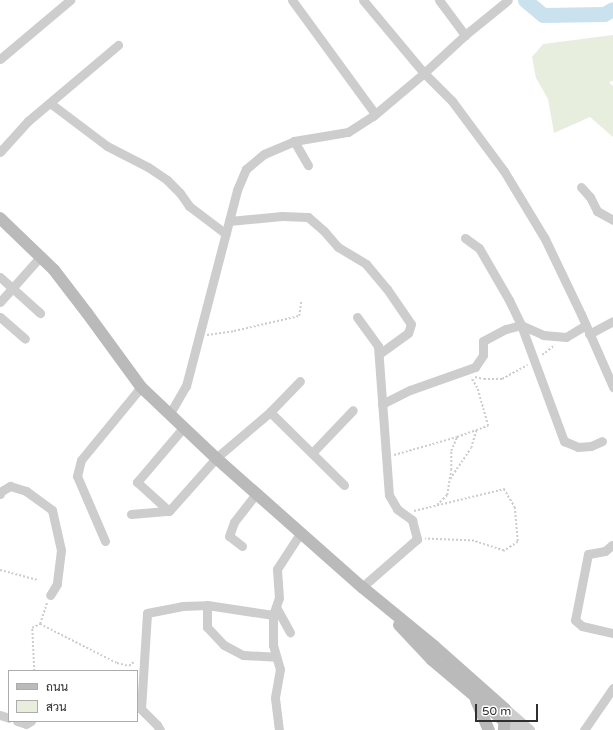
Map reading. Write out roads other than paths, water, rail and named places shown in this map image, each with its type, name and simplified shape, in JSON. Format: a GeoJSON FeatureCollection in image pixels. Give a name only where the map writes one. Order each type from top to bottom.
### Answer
{"type":"FeatureCollection","features":[{"type":"Feature","properties":{"kind":"main road"},"geometry":{"type":"LineString","coordinates":[[0,218],[54,270],[141,387],[169,415],[216,458],[258,493],[457,673],[501,715]]}},
{"type":"Feature","properties":{"kind":"main road"},"geometry":{"type":"LineString","coordinates":[[457,673],[473,695],[489,730]]}},
{"type":"Feature","properties":{"kind":"main road"},"geometry":{"type":"LineString","coordinates":[[473,695],[501,715]]}},
{"type":"Feature","properties":{"kind":"main road"},"geometry":{"type":"LineString","coordinates":[[495,730],[501,715]]}},
{"type":"Feature","properties":{"kind":"street"},"geometry":{"type":"LineString","coordinates":[[0,59],[70,0]]}},
{"type":"Feature","properties":{"kind":"street"},"geometry":{"type":"LineString","coordinates":[[292,0],[375,114]]}},
{"type":"Feature","properties":{"kind":"street"},"geometry":{"type":"LineString","coordinates":[[363,0],[424,73],[452,101],[504,171],[545,239],[586,325],[613,387]]}},
{"type":"Feature","properties":{"kind":"street"},"geometry":{"type":"LineString","coordinates":[[439,0],[465,35]]}},
{"type":"Feature","properties":{"kind":"street"},"geometry":{"type":"LineString","coordinates":[[169,415],[186,386],[237,190],[246,169],[264,154],[294,141],[348,132],[375,114],[424,73],[465,35],[508,0]]}},
{"type":"Feature","properties":{"kind":"street"},"geometry":{"type":"LineString","coordinates":[[0,152],[28,121],[118,45]]}},
{"type":"Feature","properties":{"kind":"street"},"geometry":{"type":"LineString","coordinates":[[50,103],[107,146],[148,167],[167,180],[180,193],[189,206],[226,234]]}},
{"type":"Feature","properties":{"kind":"street"},"geometry":{"type":"LineString","coordinates":[[294,141],[308,165]]}},
{"type":"Feature","properties":{"kind":"street"},"geometry":{"type":"LineString","coordinates":[[581,187],[590,197],[597,211],[613,220]]}},
{"type":"Feature","properties":{"kind":"street"},"geometry":{"type":"LineString","coordinates":[[229,221],[282,216],[308,217],[324,231],[338,247],[366,264],[387,289],[411,324],[408,333],[379,354]]}},
{"type":"Feature","properties":{"kind":"street"},"geometry":{"type":"LineString","coordinates":[[465,238],[479,248],[521,325],[564,442],[578,447],[591,446],[602,441]]}},
{"type":"Feature","properties":{"kind":"street"},"geometry":{"type":"LineString","coordinates":[[0,302],[40,257]]}},
{"type":"Feature","properties":{"kind":"street"},"geometry":{"type":"LineString","coordinates":[[0,277],[40,313]]}},
{"type":"Feature","properties":{"kind":"street"},"geometry":{"type":"LineString","coordinates":[[0,317],[25,339]]}},
{"type":"Feature","properties":{"kind":"street"},"geometry":{"type":"LineString","coordinates":[[357,317],[378,346],[389,495],[397,509],[412,520],[417,539],[362,587]]}},
{"type":"Feature","properties":{"kind":"street"},"geometry":{"type":"LineString","coordinates":[[589,334],[613,321]]}},
{"type":"Feature","properties":{"kind":"street"},"geometry":{"type":"LineString","coordinates":[[382,404],[410,390],[475,367],[483,355],[484,341],[506,329],[521,325],[543,335],[566,336],[586,325]]}},
{"type":"Feature","properties":{"kind":"street"},"geometry":{"type":"LineString","coordinates":[[131,514],[169,511],[216,458],[270,412],[300,381]]}},
{"type":"Feature","properties":{"kind":"street"},"geometry":{"type":"LineString","coordinates":[[105,541],[77,476],[81,460],[141,387]]}},
{"type":"Feature","properties":{"kind":"street"},"geometry":{"type":"LineString","coordinates":[[312,453],[352,410]]}},
{"type":"Feature","properties":{"kind":"street"},"geometry":{"type":"LineString","coordinates":[[270,412],[344,485]]}},
{"type":"Feature","properties":{"kind":"street"},"geometry":{"type":"LineString","coordinates":[[169,511],[137,482],[183,428]]}},
{"type":"Feature","properties":{"kind":"street"},"geometry":{"type":"LineString","coordinates":[[0,494],[10,486],[26,491],[52,510],[61,550],[57,584],[50,595]]}},
{"type":"Feature","properties":{"kind":"street"},"geometry":{"type":"LineString","coordinates":[[242,546],[229,536],[234,522],[258,493]]}},
{"type":"Feature","properties":{"kind":"street"},"geometry":{"type":"LineString","coordinates":[[279,730],[275,698],[280,669],[273,645],[274,611],[279,598],[277,569],[301,532]]}},
{"type":"Feature","properties":{"kind":"street"},"geometry":{"type":"LineString","coordinates":[[612,545],[604,552],[588,554],[575,620],[582,626],[613,633]]}},
{"type":"Feature","properties":{"kind":"street"},"geometry":{"type":"LineString","coordinates":[[160,730],[157,725],[139,709],[147,613],[182,606],[207,606],[274,611],[290,632]]}},
{"type":"Feature","properties":{"kind":"street"},"geometry":{"type":"LineString","coordinates":[[207,606],[207,627],[224,644],[243,655],[276,657]]}},
{"type":"Feature","properties":{"kind":"street"},"geometry":{"type":"LineString","coordinates":[[584,730],[613,688]]}},
{"type":"Feature","properties":{"kind":"street"},"geometry":{"type":"LineString","coordinates":[[501,715],[516,730]]}},
{"type":"Feature","properties":{"kind":"street"},"geometry":{"type":"LineString","coordinates":[[501,715],[528,730]]}},
{"type":"Feature","properties":{"kind":"street"},"geometry":{"type":"LineString","coordinates":[[20,722],[26,724],[29,722]]}},
{"type":"Feature","properties":{"kind":"waterway"},"geometry":{"type":"LineString","coordinates":[[525,0],[543,15],[604,14],[613,9]]}}]}
